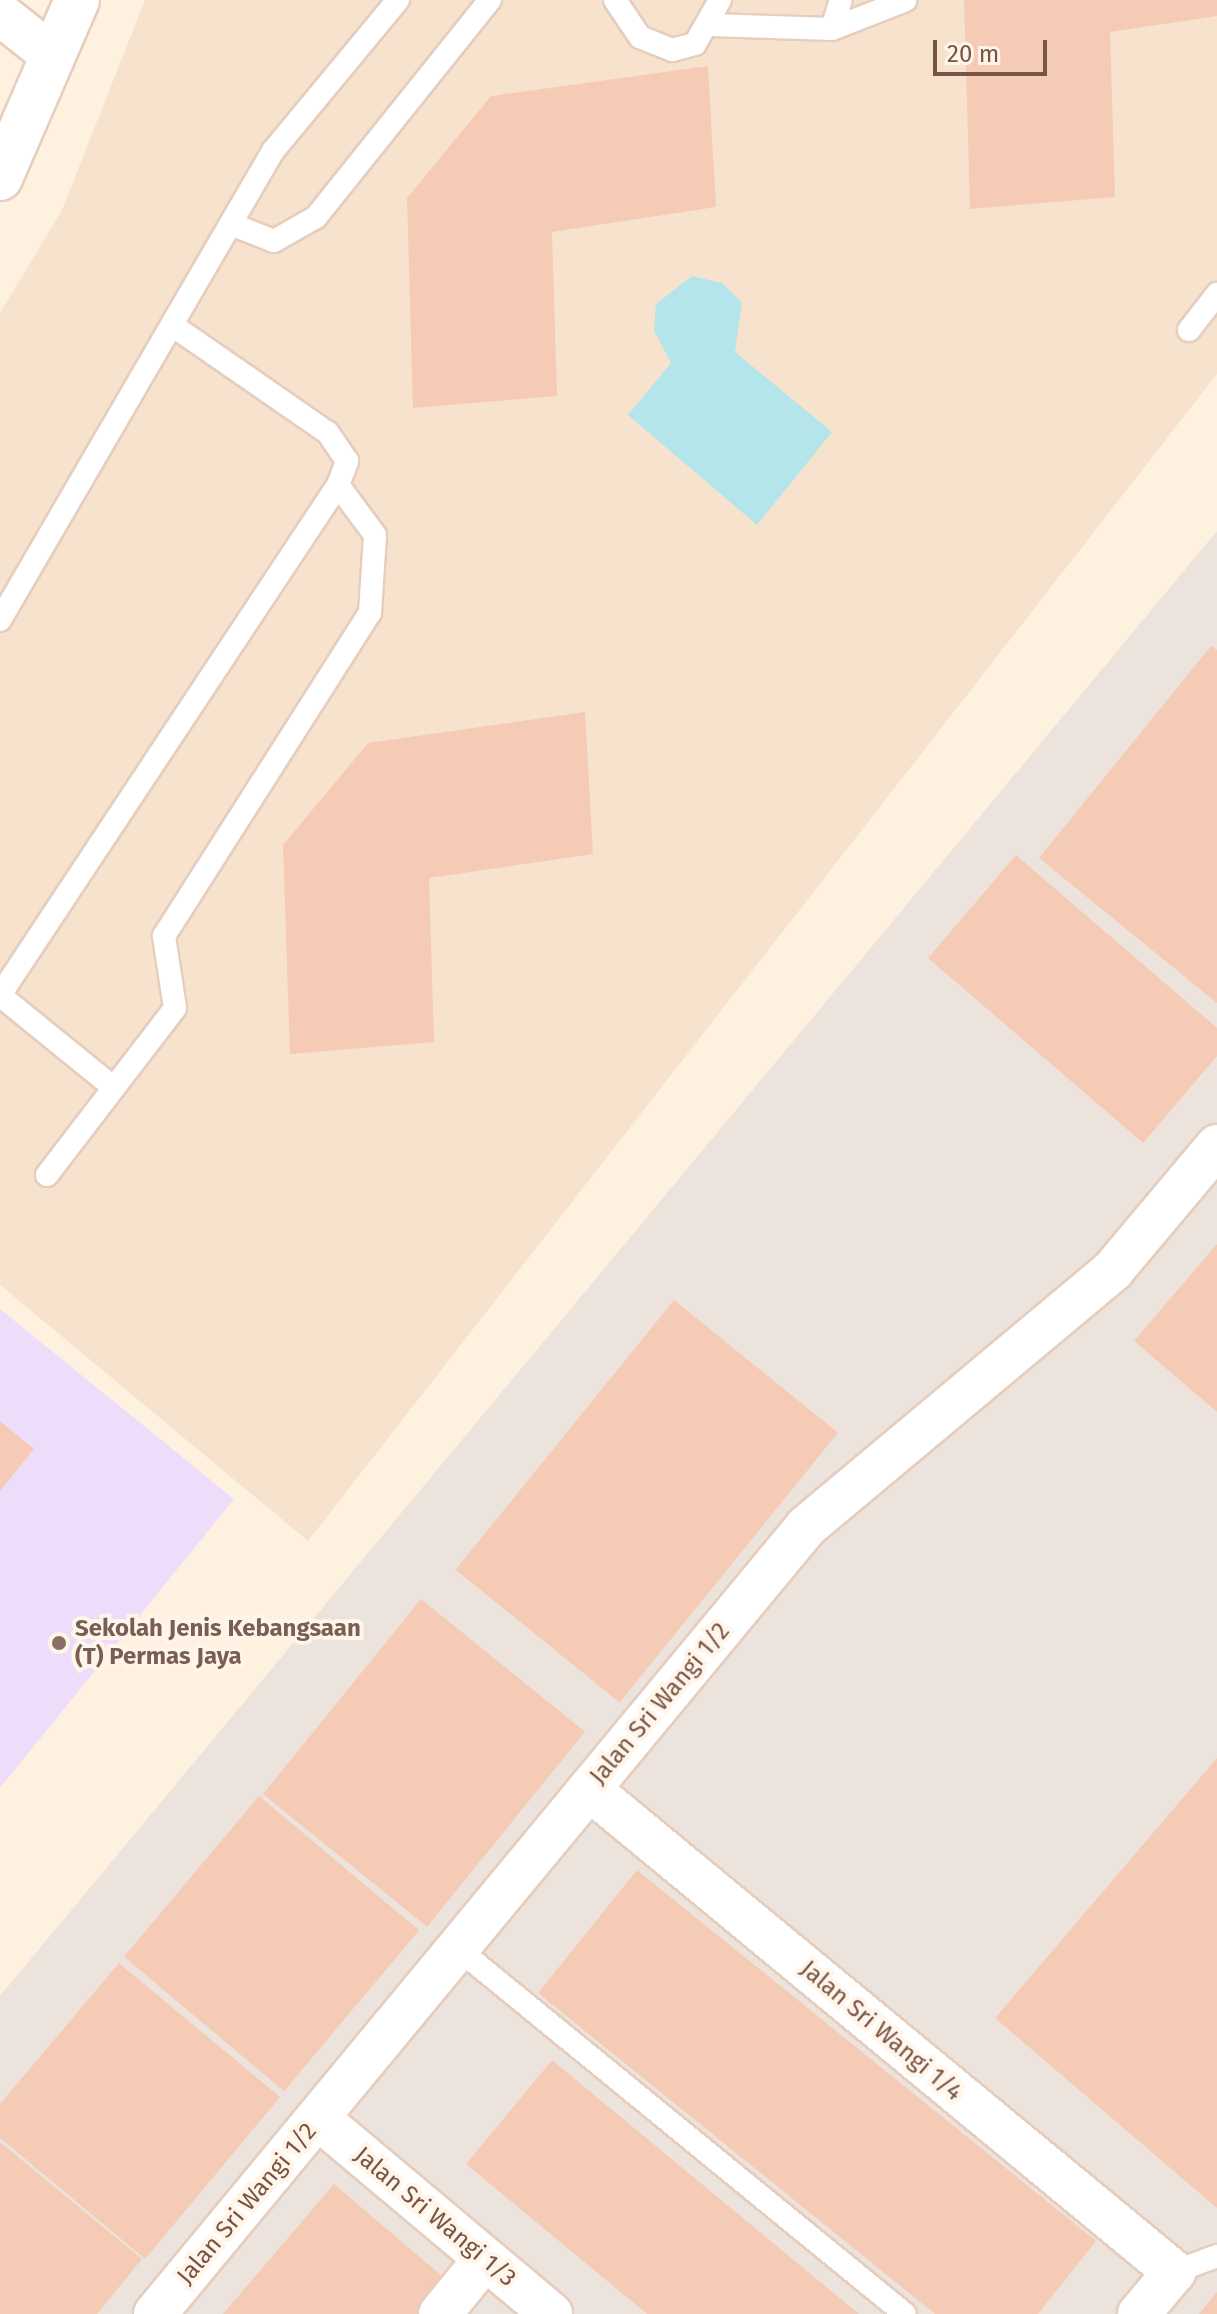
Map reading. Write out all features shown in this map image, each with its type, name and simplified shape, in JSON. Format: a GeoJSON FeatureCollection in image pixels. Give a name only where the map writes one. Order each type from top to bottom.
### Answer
{"type":"FeatureCollection","features":[{"type":"Feature","properties":{"kind":"street"},"geometry":{"type":"LineString","coordinates":[[0,178],[77,0]]}},
{"type":"Feature","properties":{"kind":"street"},"geometry":{"type":"LineString","coordinates":[[0,14],[53,56]]}},
{"type":"Feature","properties":{"kind":"street","name":"Jalan Sri Wangi 1/2"},"geometry":{"type":"LineString","coordinates":[[155,2314],[806,1527],[1113,1270],[1217,1146]]}},
{"type":"Feature","properties":{"kind":"street","name":"Jalan Sri Wangi 1/4"},"geometry":{"type":"LineString","coordinates":[[589,1789],[1174,2272]]}},
{"type":"Feature","properties":{"kind":"street","name":"Jalan Sri Wangi 1/3"},"geometry":{"type":"LineString","coordinates":[[319,2119],[551,2314]]}},
{"type":"Feature","properties":{"kind":"street"},"geometry":{"type":"LineString","coordinates":[[440,2314],[485,2259]]}},
{"type":"Feature","properties":{"kind":"street"},"geometry":{"type":"LineString","coordinates":[[1139,2314],[1174,2272]]}},
{"type":"Feature","properties":{"kind":"lane"},"geometry":{"type":"LineString","coordinates":[[0,620],[273,151],[398,0]]}},
{"type":"Feature","properties":{"kind":"lane"},"geometry":{"type":"LineString","coordinates":[[231,224],[274,241],[316,217],[490,0]]}},
{"type":"Feature","properties":{"kind":"lane"},"geometry":{"type":"LineString","coordinates":[[615,0],[640,37],[672,50],[695,44],[710,25],[720,0]]}},
{"type":"Feature","properties":{"kind":"lane"},"geometry":{"type":"LineString","coordinates":[[832,29],[841,0]]}},
{"type":"Feature","properties":{"kind":"lane"},"geometry":{"type":"LineString","coordinates":[[710,25],[832,29],[906,0]]}},
{"type":"Feature","properties":{"kind":"lane"},"geometry":{"type":"LineString","coordinates":[[1189,330],[1217,294]]}},
{"type":"Feature","properties":{"kind":"lane"},"geometry":{"type":"LineString","coordinates":[[114,1088],[1,996],[338,485],[347,461],[328,433],[172,325]]}},
{"type":"Feature","properties":{"kind":"lane"},"geometry":{"type":"LineString","coordinates":[[47,1175],[175,1008],[164,936],[370,613],[375,535],[338,485]]}},
{"type":"Feature","properties":{"kind":"lane"},"geometry":{"type":"LineString","coordinates":[[457,1948],[905,2314]]}},
{"type":"Feature","properties":{"kind":"lane"},"geometry":{"type":"LineString","coordinates":[[1174,2272],[1217,2256]]}},
{"type":"Feature","properties":{"kind":"shaded area"},"geometry":{"type":"Polygon","coordinates":[[[145,0],[1217,0],[1217,374],[308,1541],[0,1285],[0,313],[62,210],[145,0]]]}},
{"type":"Feature","properties":{"kind":"shaded area"},"geometry":{"type":"Polygon","coordinates":[[[1217,531],[1217,2314],[0,2314],[0,1996],[1217,531]]]}},
{"type":"Feature","properties":{"kind":"shaded area","name":"Sekolah Jenis Kebangsaan (T) Permas Jaya"},"geometry":{"type":"Polygon","coordinates":[[[0,1309],[234,1499],[0,1788],[0,1309]]]}},
{"type":"Feature","properties":{"kind":"water"},"geometry":{"type":"Polygon","coordinates":[[[692,276],[722,283],[742,302],[735,352],[832,432],[757,525],[628,415],[671,363],[654,330],[656,304],[692,276]]]}},
{"type":"Feature","properties":{"kind":"building"},"geometry":{"type":"Polygon","coordinates":[[[964,0],[1217,0],[1217,16],[1110,32],[1115,197],[970,209],[964,0]]]}},
{"type":"Feature","properties":{"kind":"building"},"geometry":{"type":"Polygon","coordinates":[[[708,66],[716,207],[552,232],[557,396],[413,408],[407,198],[491,96],[708,66]]]}},
{"type":"Feature","properties":{"kind":"building"},"geometry":{"type":"Polygon","coordinates":[[[1211,646],[1217,650],[1217,1003],[1039,858],[1211,646]]]}},
{"type":"Feature","properties":{"kind":"building"},"geometry":{"type":"Polygon","coordinates":[[[585,712],[593,854],[429,878],[434,1042],[290,1054],[283,845],[368,743],[585,712]]]}},
{"type":"Feature","properties":{"kind":"building"},"geometry":{"type":"Polygon","coordinates":[[[1016,855],[1217,1028],[1217,1056],[1143,1143],[928,958],[1016,855]]]}},
{"type":"Feature","properties":{"kind":"building"},"geometry":{"type":"Polygon","coordinates":[[[1217,1244],[1217,1412],[1134,1341],[1217,1244]]]}},
{"type":"Feature","properties":{"kind":"building"},"geometry":{"type":"Polygon","coordinates":[[[674,1300],[838,1433],[620,1702],[456,1570],[674,1300]]]}},
{"type":"Feature","properties":{"kind":"building"},"geometry":{"type":"Polygon","coordinates":[[[0,1421],[34,1449],[0,1491],[0,1421]]]}},
{"type":"Feature","properties":{"kind":"building"},"geometry":{"type":"Polygon","coordinates":[[[421,1599],[585,1732],[427,1927],[263,1794],[421,1599]]]}},
{"type":"Feature","properties":{"kind":"building"},"geometry":{"type":"Polygon","coordinates":[[[1217,1758],[1217,2208],[995,2018],[1217,1758]]]}},
{"type":"Feature","properties":{"kind":"building"},"geometry":{"type":"Polygon","coordinates":[[[259,1796],[419,1930],[284,2091],[124,1957],[259,1796]]]}},
{"type":"Feature","properties":{"kind":"building"},"geometry":{"type":"Polygon","coordinates":[[[637,1870],[1096,2241],[1038,2314],[935,2314],[538,1993],[637,1870]]]}},
{"type":"Feature","properties":{"kind":"building"},"geometry":{"type":"Polygon","coordinates":[[[119,1963],[280,2097],[145,2259],[0,2138],[0,2104],[119,1963]]]}},
{"type":"Feature","properties":{"kind":"building"},"geometry":{"type":"Polygon","coordinates":[[[552,2060],[859,2314],[647,2314],[466,2164],[552,2060]]]}},
{"type":"Feature","properties":{"kind":"building"},"geometry":{"type":"Polygon","coordinates":[[[0,2142],[142,2259],[97,2314],[0,2314],[0,2142]]]}},
{"type":"Feature","properties":{"kind":"building"},"geometry":{"type":"Polygon","coordinates":[[[334,2184],[455,2287],[432,2314],[223,2314],[334,2184]]]}},
{"type":"Feature","properties":{"kind":"building"},"geometry":{"type":"Polygon","coordinates":[[[1217,2292],[1217,2314],[1199,2314],[1217,2292]]]}},
{"type":"Feature","properties":{"kind":"place","name":"Sekolah Jenis Kebangsaan (T) Permas Jaya"},"geometry":{"type":"Point","coordinates":[59,1643]}}]}
